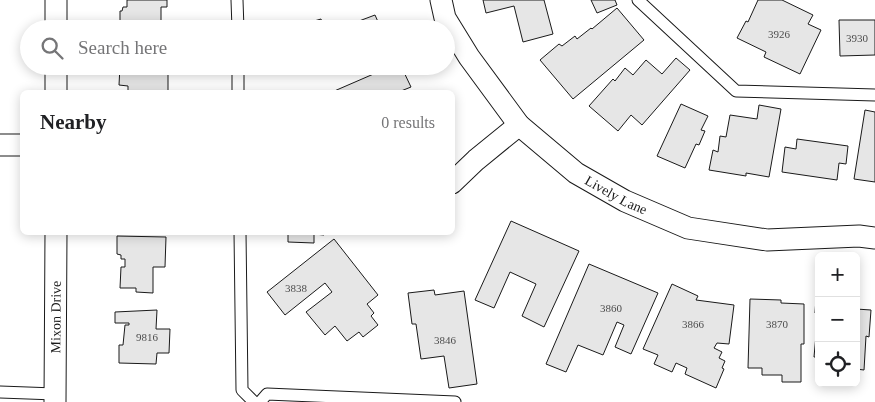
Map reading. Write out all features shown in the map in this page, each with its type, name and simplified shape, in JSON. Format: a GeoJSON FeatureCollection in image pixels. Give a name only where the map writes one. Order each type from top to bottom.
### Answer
{"type":"FeatureCollection","features":[{"type":"Feature","properties":{"kind":"street"},"geometry":{"type":"LineString","coordinates":[[56,0],[56,20]]}},
{"type":"Feature","properties":{"kind":"street","name":"Lively Lane"},"geometry":{"type":"LineString","coordinates":[[440,0],[446,20]]}},
{"type":"Feature","properties":{"kind":"street","name":"Lively Lane"},"geometry":{"type":"LineString","coordinates":[[455,34],[469,57],[519,124],[576,173],[625,202],[688,228],[767,240],[859,236],[875,238]]}},
{"type":"Feature","properties":{"kind":"street"},"geometry":{"type":"LineString","coordinates":[[56,75],[56,90]]}},
{"type":"Feature","properties":{"kind":"street"},"geometry":{"type":"LineString","coordinates":[[455,180],[519,124]]}},
{"type":"Feature","properties":{"kind":"street"},"geometry":{"type":"LineString","coordinates":[[0,145],[20,145]]}},
{"type":"Feature","properties":{"kind":"street","name":"Mixon Drive"},"geometry":{"type":"LineString","coordinates":[[55,398],[56,235]]}},
{"type":"Feature","properties":{"kind":"lane"},"geometry":{"type":"LineString","coordinates":[[237,0],[238,20]]}},
{"type":"Feature","properties":{"kind":"lane"},"geometry":{"type":"LineString","coordinates":[[638,0],[736,91],[875,96]]}},
{"type":"Feature","properties":{"kind":"lane"},"geometry":{"type":"LineString","coordinates":[[238,75],[238,90]]}},
{"type":"Feature","properties":{"kind":"lane"},"geometry":{"type":"LineString","coordinates":[[240,235],[242,390],[254,402]]}},
{"type":"Feature","properties":{"kind":"lane"},"geometry":{"type":"LineString","coordinates":[[0,392],[55,398]]}},
{"type":"Feature","properties":{"kind":"lane"},"geometry":{"type":"LineString","coordinates":[[260,402],[267,394],[456,402]]}},
{"type":"Feature","properties":{"kind":"building"},"geometry":{"type":"Polygon","coordinates":[[[127,0],[167,0],[167,7],[161,7],[161,20],[120,20],[120,11],[122,11],[123,7],[127,7],[127,0]]]}},
{"type":"Feature","properties":{"kind":"building"},"geometry":{"type":"Polygon","coordinates":[[[483,0],[544,0],[553,34],[523,42],[514,6],[486,13],[483,0]]]}},
{"type":"Feature","properties":{"kind":"building"},"geometry":{"type":"Polygon","coordinates":[[[591,0],[615,0],[617,5],[597,13],[591,0]]]}},
{"type":"Feature","properties":{"kind":"building"},"geometry":{"type":"Polygon","coordinates":[[[758,0],[782,0],[813,15],[808,24],[821,30],[800,74],[764,57],[766,52],[737,38],[746,21],[748,22],[758,0]]]}},
{"type":"Feature","properties":{"kind":"building"},"geometry":{"type":"Polygon","coordinates":[[[617,8],[644,40],[573,99],[540,60],[559,44],[562,46],[575,36],[577,39],[592,29],[617,8]]]}},
{"type":"Feature","properties":{"kind":"building"},"geometry":{"type":"Polygon","coordinates":[[[375,15],[377,20],[362,20],[375,15]]]}},
{"type":"Feature","properties":{"kind":"building"},"geometry":{"type":"Polygon","coordinates":[[[839,20],[875,20],[875,55],[840,56],[839,20]]]}},
{"type":"Feature","properties":{"kind":"building"},"geometry":{"type":"Polygon","coordinates":[[[676,58],[690,70],[642,125],[631,115],[618,131],[589,106],[613,79],[615,81],[625,68],[633,75],[646,60],[662,74],[676,58]]]}},
{"type":"Feature","properties":{"kind":"building"},"geometry":{"type":"Polygon","coordinates":[[[120,75],[168,75],[168,90],[128,90],[128,86],[119,85],[120,75]]]}},
{"type":"Feature","properties":{"kind":"building"},"geometry":{"type":"Polygon","coordinates":[[[371,75],[405,75],[411,87],[404,90],[337,90],[371,75]]]}},
{"type":"Feature","properties":{"kind":"building"},"geometry":{"type":"Polygon","coordinates":[[[681,104],[708,116],[701,130],[705,131],[699,145],[696,144],[685,168],[657,156],[681,104]]]}},
{"type":"Feature","properties":{"kind":"building"},"geometry":{"type":"Polygon","coordinates":[[[759,105],[781,109],[769,177],[746,173],[746,176],[709,170],[713,150],[718,152],[720,136],[726,137],[730,115],[757,119],[759,105]]]}},
{"type":"Feature","properties":{"kind":"building"},"geometry":{"type":"Polygon","coordinates":[[[865,110],[875,112],[875,182],[854,179],[865,110]]]}},
{"type":"Feature","properties":{"kind":"building"},"geometry":{"type":"Polygon","coordinates":[[[797,139],[848,146],[846,164],[839,163],[837,180],[782,172],[785,147],[796,149],[797,139]]]}},
{"type":"Feature","properties":{"kind":"building"},"geometry":{"type":"Polygon","coordinates":[[[511,221],[579,251],[544,327],[522,316],[536,284],[510,272],[494,308],[475,300],[511,221]]]}},
{"type":"Feature","properties":{"kind":"building"},"geometry":{"type":"Polygon","coordinates":[[[288,235],[314,235],[314,243],[288,242],[288,235]]]}},
{"type":"Feature","properties":{"kind":"building"},"geometry":{"type":"Polygon","coordinates":[[[117,236],[166,237],[165,267],[153,267],[153,293],[136,292],[136,288],[120,288],[121,267],[125,267],[125,259],[121,259],[121,255],[117,254],[117,236]]]}},
{"type":"Feature","properties":{"kind":"building"},"geometry":{"type":"Polygon","coordinates":[[[334,239],[378,295],[367,304],[374,313],[371,316],[378,325],[363,337],[359,332],[347,341],[335,326],[325,335],[306,312],[332,292],[325,283],[285,315],[267,292],[334,239]]]}},
{"type":"Feature","properties":{"kind":"building"},"geometry":{"type":"Polygon","coordinates":[[[589,264],[658,293],[631,354],[615,347],[624,325],[617,322],[603,355],[578,345],[566,372],[546,364],[589,264]]]}},
{"type":"Feature","properties":{"kind":"building"},"geometry":{"type":"Polygon","coordinates":[[[672,284],[698,296],[696,300],[734,305],[729,344],[717,343],[714,348],[722,352],[719,358],[725,361],[722,368],[724,369],[716,388],[685,374],[687,368],[676,363],[672,372],[654,364],[658,355],[643,349],[672,284]]]}},
{"type":"Feature","properties":{"kind":"building"},"geometry":{"type":"Polygon","coordinates":[[[434,290],[435,295],[464,291],[477,384],[449,388],[444,356],[421,359],[416,324],[412,324],[408,293],[434,290]]]}},
{"type":"Feature","properties":{"kind":"building"},"geometry":{"type":"Polygon","coordinates":[[[750,299],[781,300],[781,303],[804,304],[804,344],[801,344],[801,382],[782,382],[782,375],[762,375],[762,368],[748,368],[750,299]]]}},
{"type":"Feature","properties":{"kind":"building"},"geometry":{"type":"Polygon","coordinates":[[[860,309],[871,310],[869,337],[866,336],[864,370],[860,370],[860,309]]]}},
{"type":"Feature","properties":{"kind":"building"},"geometry":{"type":"Polygon","coordinates":[[[157,310],[156,329],[170,329],[169,353],[157,353],[156,364],[119,363],[119,345],[123,345],[125,325],[129,325],[129,323],[115,323],[115,312],[157,310]]]}}]}
